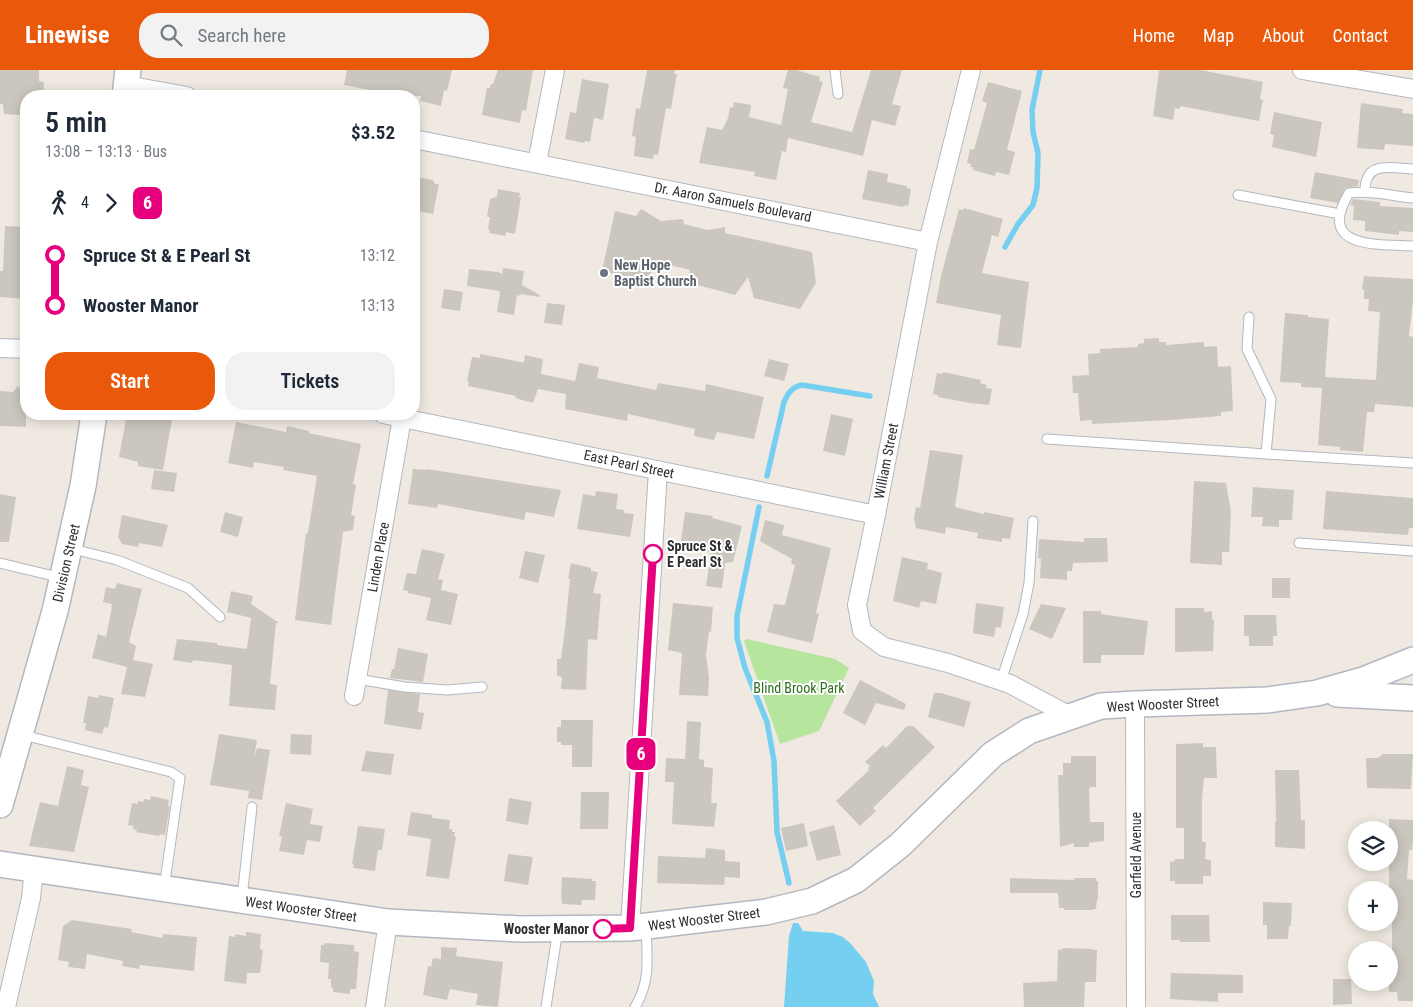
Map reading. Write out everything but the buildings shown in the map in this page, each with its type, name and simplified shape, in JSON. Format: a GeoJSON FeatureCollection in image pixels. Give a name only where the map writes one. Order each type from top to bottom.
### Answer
{"type":"FeatureCollection","features":[{"type":"Feature","properties":{"kind":"street"},"geometry":{"type":"LineString","coordinates":[[538,163],[555,70]]}},
{"type":"Feature","properties":{"kind":"street","name":"William Street"},"geometry":{"type":"LineString","coordinates":[[970,70],[928,242],[857,605],[862,631],[884,647],[948,663],[1010,684],[1070,716]]}},
{"type":"Feature","properties":{"kind":"street"},"geometry":{"type":"LineString","coordinates":[[1302,70],[1413,89]]}},
{"type":"Feature","properties":{"kind":"street"},"geometry":{"type":"LineString","coordinates":[[127,84],[157,90]]}},
{"type":"Feature","properties":{"kind":"street","name":"Dr. Aaron Samuels Boulevard"},"geometry":{"type":"LineString","coordinates":[[420,140],[928,242]]}},
{"type":"Feature","properties":{"kind":"street"},"geometry":{"type":"LineString","coordinates":[[0,348],[20,349]]}},
{"type":"Feature","properties":{"kind":"street","name":"Division Street"},"geometry":{"type":"LineString","coordinates":[[0,805],[62,578],[83,486],[93,420]]}},
{"type":"Feature","properties":{"kind":"street","name":"Linden Place"},"geometry":{"type":"LineString","coordinates":[[355,688],[402,420]]}},
{"type":"Feature","properties":{"kind":"street","name":"East Pearl Street"},"geometry":{"type":"LineString","coordinates":[[412,420],[876,515]]}},
{"type":"Feature","properties":{"kind":"street"},"geometry":{"type":"LineString","coordinates":[[638,927],[658,470]]}},
{"type":"Feature","properties":{"kind":"street","name":"West Wooster Street"},"geometry":{"type":"LineString","coordinates":[[0,864],[388,922],[520,929],[638,927],[766,912],[812,901],[856,880],[900,845],[993,754],[1029,731],[1101,706],[1268,700],[1317,693],[1363,680],[1413,660]]}},
{"type":"Feature","properties":{"kind":"street","name":"West Wooster Street"},"geometry":{"type":"LineString","coordinates":[[1317,693],[1413,698]]}},
{"type":"Feature","properties":{"kind":"street","name":"Garfield Avenue"},"geometry":{"type":"LineString","coordinates":[[1135,704],[1136,1007]]}},
{"type":"Feature","properties":{"kind":"street","name":"Division Street"},"geometry":{"type":"LineString","coordinates":[[0,758],[27,710]]}},
{"type":"Feature","properties":{"kind":"street"},"geometry":{"type":"LineString","coordinates":[[6,1007],[31,898],[34,868]]}},
{"type":"Feature","properties":{"kind":"street"},"geometry":{"type":"LineString","coordinates":[[375,1007],[388,922]]}},
{"type":"Feature","properties":{"kind":"lane"},"geometry":{"type":"LineString","coordinates":[[835,70],[838,94]]}},
{"type":"Feature","properties":{"kind":"lane"},"geometry":{"type":"LineString","coordinates":[[1365,191],[1365,180],[1371,171],[1378,167],[1413,169]]}},
{"type":"Feature","properties":{"kind":"lane"},"geometry":{"type":"LineString","coordinates":[[1413,198],[1365,191],[1349,193],[1342,206],[1338,220],[1340,227],[1351,239],[1363,243],[1413,246]]}},
{"type":"Feature","properties":{"kind":"lane"},"geometry":{"type":"LineString","coordinates":[[1238,195],[1340,214]]}},
{"type":"Feature","properties":{"kind":"lane"},"geometry":{"type":"LineString","coordinates":[[1249,317],[1247,349],[1270,399],[1266,454]]}},
{"type":"Feature","properties":{"kind":"lane"},"geometry":{"type":"LineString","coordinates":[[1047,439],[1413,463]]}},
{"type":"Feature","properties":{"kind":"lane"},"geometry":{"type":"LineString","coordinates":[[1001,681],[1024,614],[1033,521]]}},
{"type":"Feature","properties":{"kind":"lane"},"geometry":{"type":"LineString","coordinates":[[1299,543],[1413,551]]}},
{"type":"Feature","properties":{"kind":"lane"},"geometry":{"type":"LineString","coordinates":[[69,548],[117,560],[188,588],[220,617]]}},
{"type":"Feature","properties":{"kind":"lane"},"geometry":{"type":"LineString","coordinates":[[0,563],[62,578]]}},
{"type":"Feature","properties":{"kind":"lane"},"geometry":{"type":"LineString","coordinates":[[355,688],[405,687],[446,690],[482,687]]}},
{"type":"Feature","properties":{"kind":"lane"},"geometry":{"type":"LineString","coordinates":[[20,734],[171,772],[180,778],[164,888]]}},
{"type":"Feature","properties":{"kind":"lane"},"geometry":{"type":"LineString","coordinates":[[241,900],[252,807]]}},
{"type":"Feature","properties":{"kind":"lane"},"geometry":{"type":"LineString","coordinates":[[636,1007],[643,995],[648,969],[638,927]]}},
{"type":"Feature","properties":{"kind":"lane"},"geometry":{"type":"LineString","coordinates":[[546,1007],[558,929]]}},
{"type":"Feature","properties":{"kind":"green space","name":"Blind Brook Park"},"geometry":{"type":"Polygon","coordinates":[[[747,639],[835,659],[849,668],[819,731],[780,744],[744,641],[747,639]]]}},
{"type":"Feature","properties":{"kind":"water"},"geometry":{"type":"Polygon","coordinates":[[[793,923],[798,923],[803,931],[833,933],[843,937],[851,944],[866,962],[874,981],[873,994],[879,1007],[784,1007],[789,936],[793,923]]]}},
{"type":"Feature","properties":{"kind":"waterway"},"geometry":{"type":"LineString","coordinates":[[1005,247],[1018,224],[1033,205],[1037,188],[1038,153],[1033,132],[1032,110],[1040,70]]}},
{"type":"Feature","properties":{"kind":"waterway"},"geometry":{"type":"LineString","coordinates":[[767,476],[784,402],[793,389],[802,385],[870,396]]}},
{"type":"Feature","properties":{"kind":"waterway"},"geometry":{"type":"LineString","coordinates":[[759,507],[737,616],[737,638],[745,668],[767,722],[774,761],[777,832],[789,883]]}},
{"type":"Feature","properties":{"kind":"bus line","name":"6"},"geometry":{"type":"LineString","coordinates":[[603,929],[630,928],[653,554]]}},
{"type":"Feature","properties":{"kind":"place","name":"New Hope Baptist Church"},"geometry":{"type":"Point","coordinates":[604,273]}},
{"type":"Feature","properties":{"kind":"place","name":"Spruce St & E Pearl St"},"geometry":{"type":"Point","coordinates":[653,554]}},
{"type":"Feature","properties":{"kind":"place","name":"Wooster Manor"},"geometry":{"type":"Point","coordinates":[603,929]}}]}
